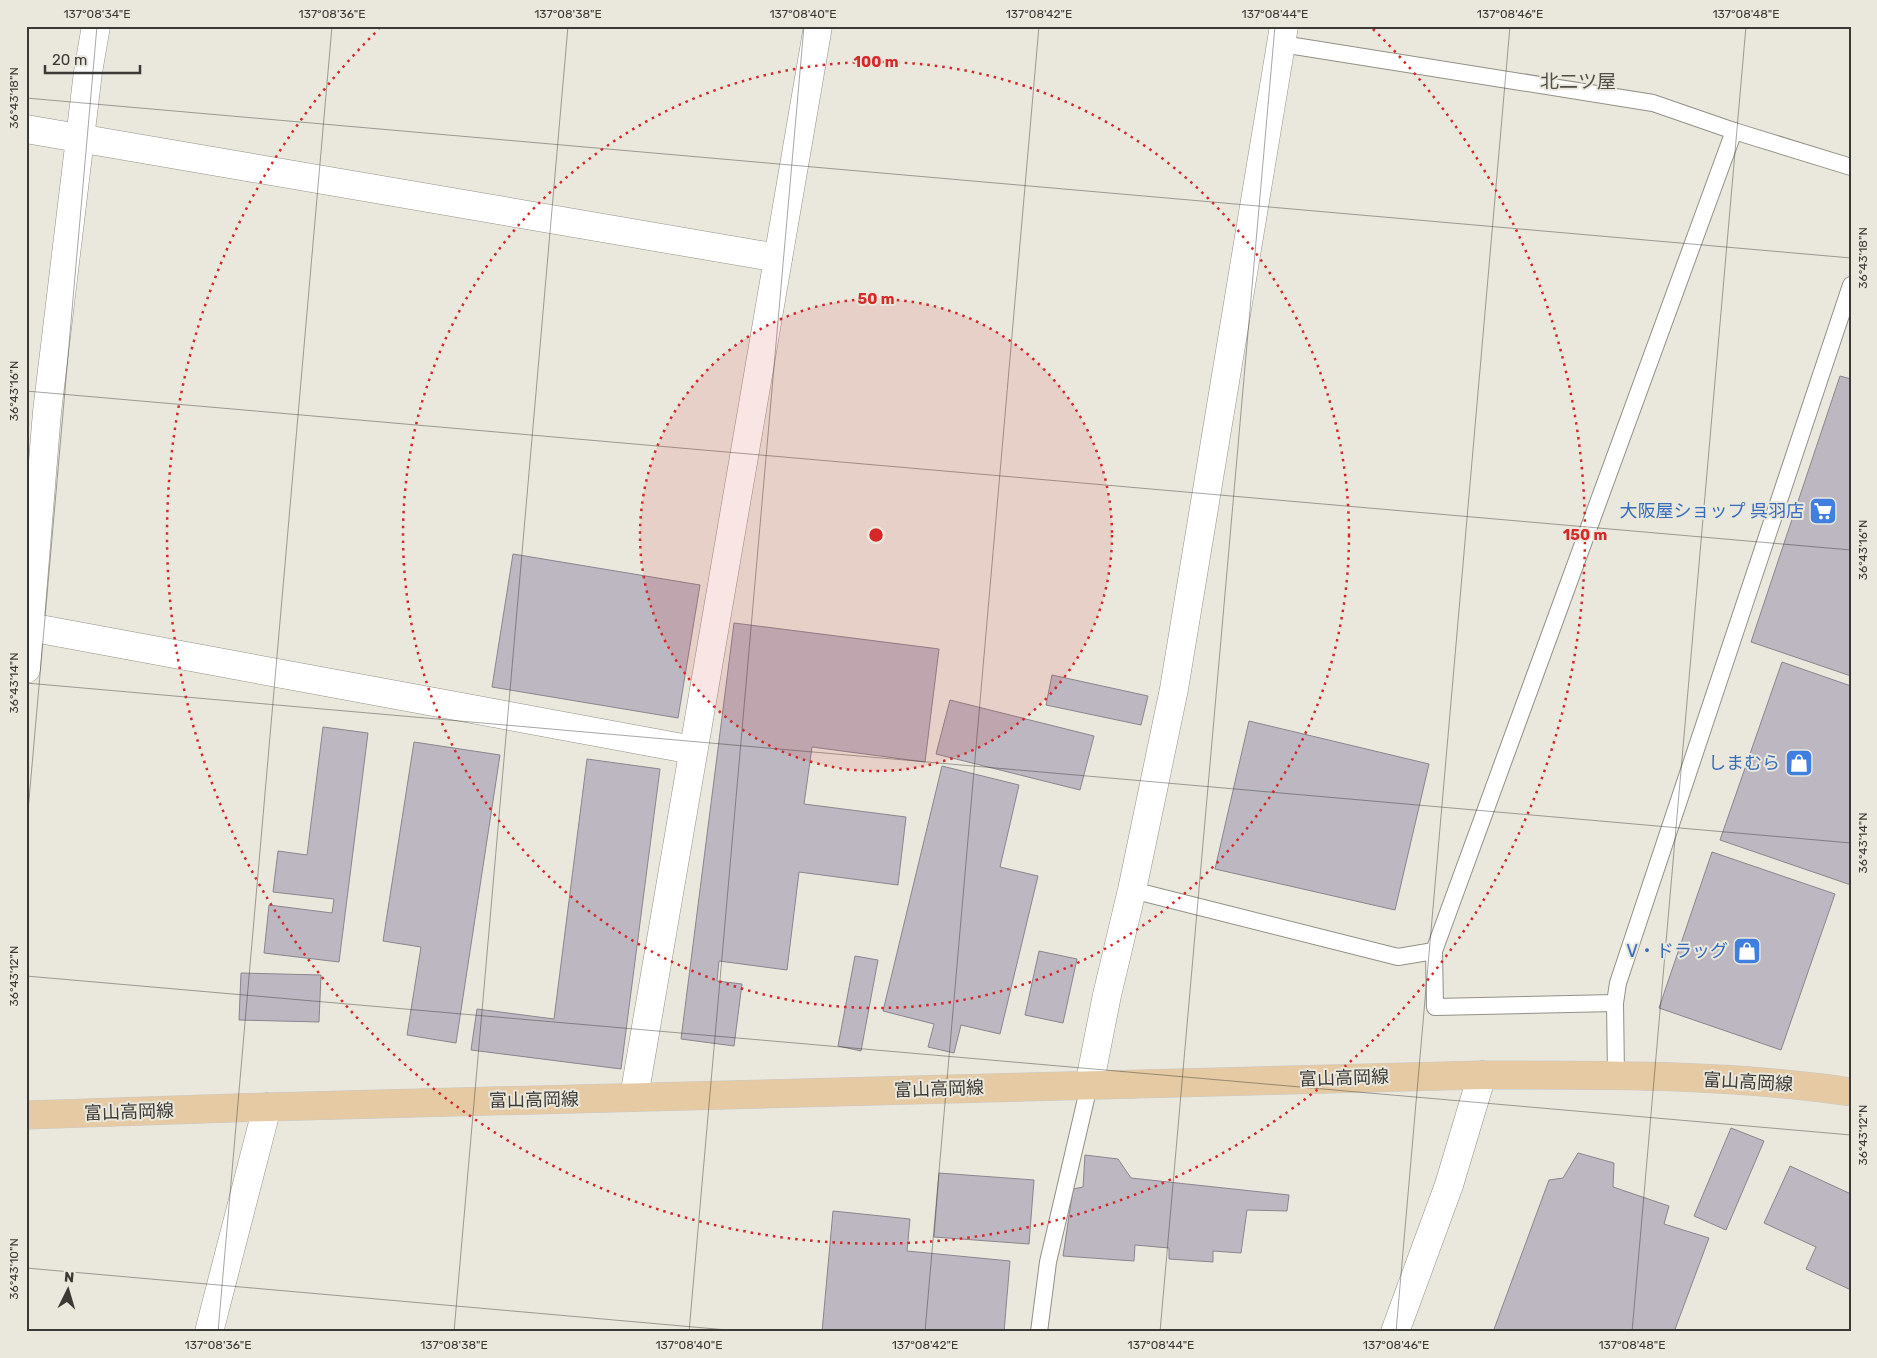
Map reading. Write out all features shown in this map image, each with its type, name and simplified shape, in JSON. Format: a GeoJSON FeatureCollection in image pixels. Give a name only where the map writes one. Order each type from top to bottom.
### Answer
{"type":"FeatureCollection","features":[{"type":"Feature","properties":{"kind":"main road","name":"富山高岡線"},"geometry":{"type":"LineString","coordinates":[[26,1115],[1482,1075],[1616,1075],[1794,1084],[1851,1092]]}},
{"type":"Feature","properties":{"kind":"street"},"geometry":{"type":"LineString","coordinates":[[26,669],[36,410],[96,26]]}},
{"type":"Feature","properties":{"kind":"street"},"geometry":{"type":"LineString","coordinates":[[634,1097],[818,26]]}},
{"type":"Feature","properties":{"kind":"street"},"geometry":{"type":"LineString","coordinates":[[1088,1086],[1107,994],[1132,890],[1174,688],[1283,35]]}},
{"type":"Feature","properties":{"kind":"street"},"geometry":{"type":"LineString","coordinates":[[26,129],[778,258]]}},
{"type":"Feature","properties":{"kind":"street"},"geometry":{"type":"LineString","coordinates":[[28,621],[694,750]]}},
{"type":"Feature","properties":{"kind":"street"},"geometry":{"type":"LineString","coordinates":[[1395,1332],[1449,1184],[1482,1075]]}},
{"type":"Feature","properties":{"kind":"street"},"geometry":{"type":"LineString","coordinates":[[209,1332],[267,1107]]}},
{"type":"Feature","properties":{"kind":"lane"},"geometry":{"type":"LineString","coordinates":[[1283,35],[1653,103],[1734,131],[1851,167]]}},
{"type":"Feature","properties":{"kind":"lane"},"geometry":{"type":"LineString","coordinates":[[1615,1003],[1435,1007],[1434,951],[1734,131]]}},
{"type":"Feature","properties":{"kind":"lane"},"geometry":{"type":"LineString","coordinates":[[1616,1075],[1615,1003],[1618,983],[1851,285]]}},
{"type":"Feature","properties":{"kind":"lane"},"geometry":{"type":"LineString","coordinates":[[1132,890],[1398,957],[1434,951]]}},
{"type":"Feature","properties":{"kind":"lane"},"geometry":{"type":"LineString","coordinates":[[1039,1332],[1048,1262],[1088,1086]]}},
{"type":"Feature","properties":{"kind":"building","name":"大阪屋ショップ 呉羽店"},"geometry":{"type":"Polygon","coordinates":[[[1840,376],[1851,379],[1851,676],[1751,642],[1840,376]]]}},
{"type":"Feature","properties":{"kind":"building"},"geometry":{"type":"Polygon","coordinates":[[[513,554],[700,585],[678,718],[492,687],[513,554]]]}},
{"type":"Feature","properties":{"kind":"building"},"geometry":{"type":"Polygon","coordinates":[[[734,623],[939,649],[925,762],[812,747],[804,804],[906,817],[898,885],[799,872],[787,970],[719,961],[717,981],[742,984],[734,1046],[681,1039],[734,623]]]}},
{"type":"Feature","properties":{"kind":"building","name":"しまむら"},"geometry":{"type":"Polygon","coordinates":[[[1782,662],[1851,686],[1851,885],[1720,840],[1782,662]]]}},
{"type":"Feature","properties":{"kind":"building"},"geometry":{"type":"Polygon","coordinates":[[[1052,675],[1148,696],[1141,725],[1046,705],[1052,675]]]}},
{"type":"Feature","properties":{"kind":"building"},"geometry":{"type":"Polygon","coordinates":[[[950,700],[1094,736],[1080,790],[936,754],[950,700]]]}},
{"type":"Feature","properties":{"kind":"building"},"geometry":{"type":"Polygon","coordinates":[[[1249,721],[1429,764],[1395,910],[1215,869],[1249,721]]]}},
{"type":"Feature","properties":{"kind":"building"},"geometry":{"type":"Polygon","coordinates":[[[323,727],[368,733],[339,962],[264,953],[269,905],[332,913],[334,899],[273,892],[278,851],[307,855],[323,727]]]}},
{"type":"Feature","properties":{"kind":"building"},"geometry":{"type":"Polygon","coordinates":[[[414,742],[500,755],[456,1043],[407,1035],[421,947],[383,941],[414,742]]]}},
{"type":"Feature","properties":{"kind":"building"},"geometry":{"type":"Polygon","coordinates":[[[587,759],[660,769],[621,1069],[471,1050],[477,1009],[554,1019],[587,759]]]}},
{"type":"Feature","properties":{"kind":"building"},"geometry":{"type":"Polygon","coordinates":[[[942,766],[1019,785],[1000,867],[1038,876],[1000,1034],[961,1025],[954,1053],[928,1047],[934,1024],[883,1011],[942,766]]]}},
{"type":"Feature","properties":{"kind":"building","name":"V・ドラッグ"},"geometry":{"type":"Polygon","coordinates":[[[1712,852],[1835,894],[1781,1050],[1659,1008],[1712,852]]]}},
{"type":"Feature","properties":{"kind":"building"},"geometry":{"type":"Polygon","coordinates":[[[1039,951],[1077,959],[1063,1023],[1025,1015],[1039,951]]]}},
{"type":"Feature","properties":{"kind":"building"},"geometry":{"type":"Polygon","coordinates":[[[855,956],[878,960],[861,1051],[838,1046],[855,956]]]}},
{"type":"Feature","properties":{"kind":"building"},"geometry":{"type":"Polygon","coordinates":[[[241,973],[321,975],[319,1022],[239,1020],[241,973]]]}},
{"type":"Feature","properties":{"kind":"building"},"geometry":{"type":"Polygon","coordinates":[[[1731,1128],[1764,1141],[1726,1230],[1694,1216],[1731,1128]]]}},
{"type":"Feature","properties":{"kind":"building"},"geometry":{"type":"Polygon","coordinates":[[[1578,1153],[1614,1163],[1613,1187],[1669,1206],[1664,1224],[1709,1238],[1674,1332],[1493,1332],[1549,1180],[1563,1178],[1578,1153]]]}},
{"type":"Feature","properties":{"kind":"building"},"geometry":{"type":"Polygon","coordinates":[[[1085,1155],[1118,1159],[1131,1178],[1289,1195],[1287,1211],[1247,1210],[1241,1253],[1213,1251],[1213,1262],[1169,1259],[1169,1248],[1135,1245],[1134,1261],[1063,1256],[1073,1189],[1083,1187],[1085,1155]]]}},
{"type":"Feature","properties":{"kind":"building"},"geometry":{"type":"Polygon","coordinates":[[[1790,1166],[1851,1194],[1851,1290],[1806,1269],[1816,1247],[1764,1223],[1790,1166]]]}},
{"type":"Feature","properties":{"kind":"building"},"geometry":{"type":"Polygon","coordinates":[[[939,1173],[1034,1180],[1029,1244],[934,1237],[939,1173]]]}},
{"type":"Feature","properties":{"kind":"building"},"geometry":{"type":"Polygon","coordinates":[[[833,1211],[910,1219],[907,1251],[1010,1261],[1004,1332],[914,1332],[887,1330],[887,1332],[822,1332],[833,1211]]]}},
{"type":"Feature","properties":{"kind":"place","name":"大阪屋ショップ 呉羽店"},"geometry":{"type":"Point","coordinates":[1823,511]}},
{"type":"Feature","properties":{"kind":"place","name":"しまむら"},"geometry":{"type":"Point","coordinates":[1799,763]}},
{"type":"Feature","properties":{"kind":"place","name":"V・ドラッグ"},"geometry":{"type":"Point","coordinates":[1747,951]}},
{"type":"Feature","properties":{"kind":"district","name":"北二ツ屋"},"geometry":{"type":"Point","coordinates":[1578,81]}}]}
